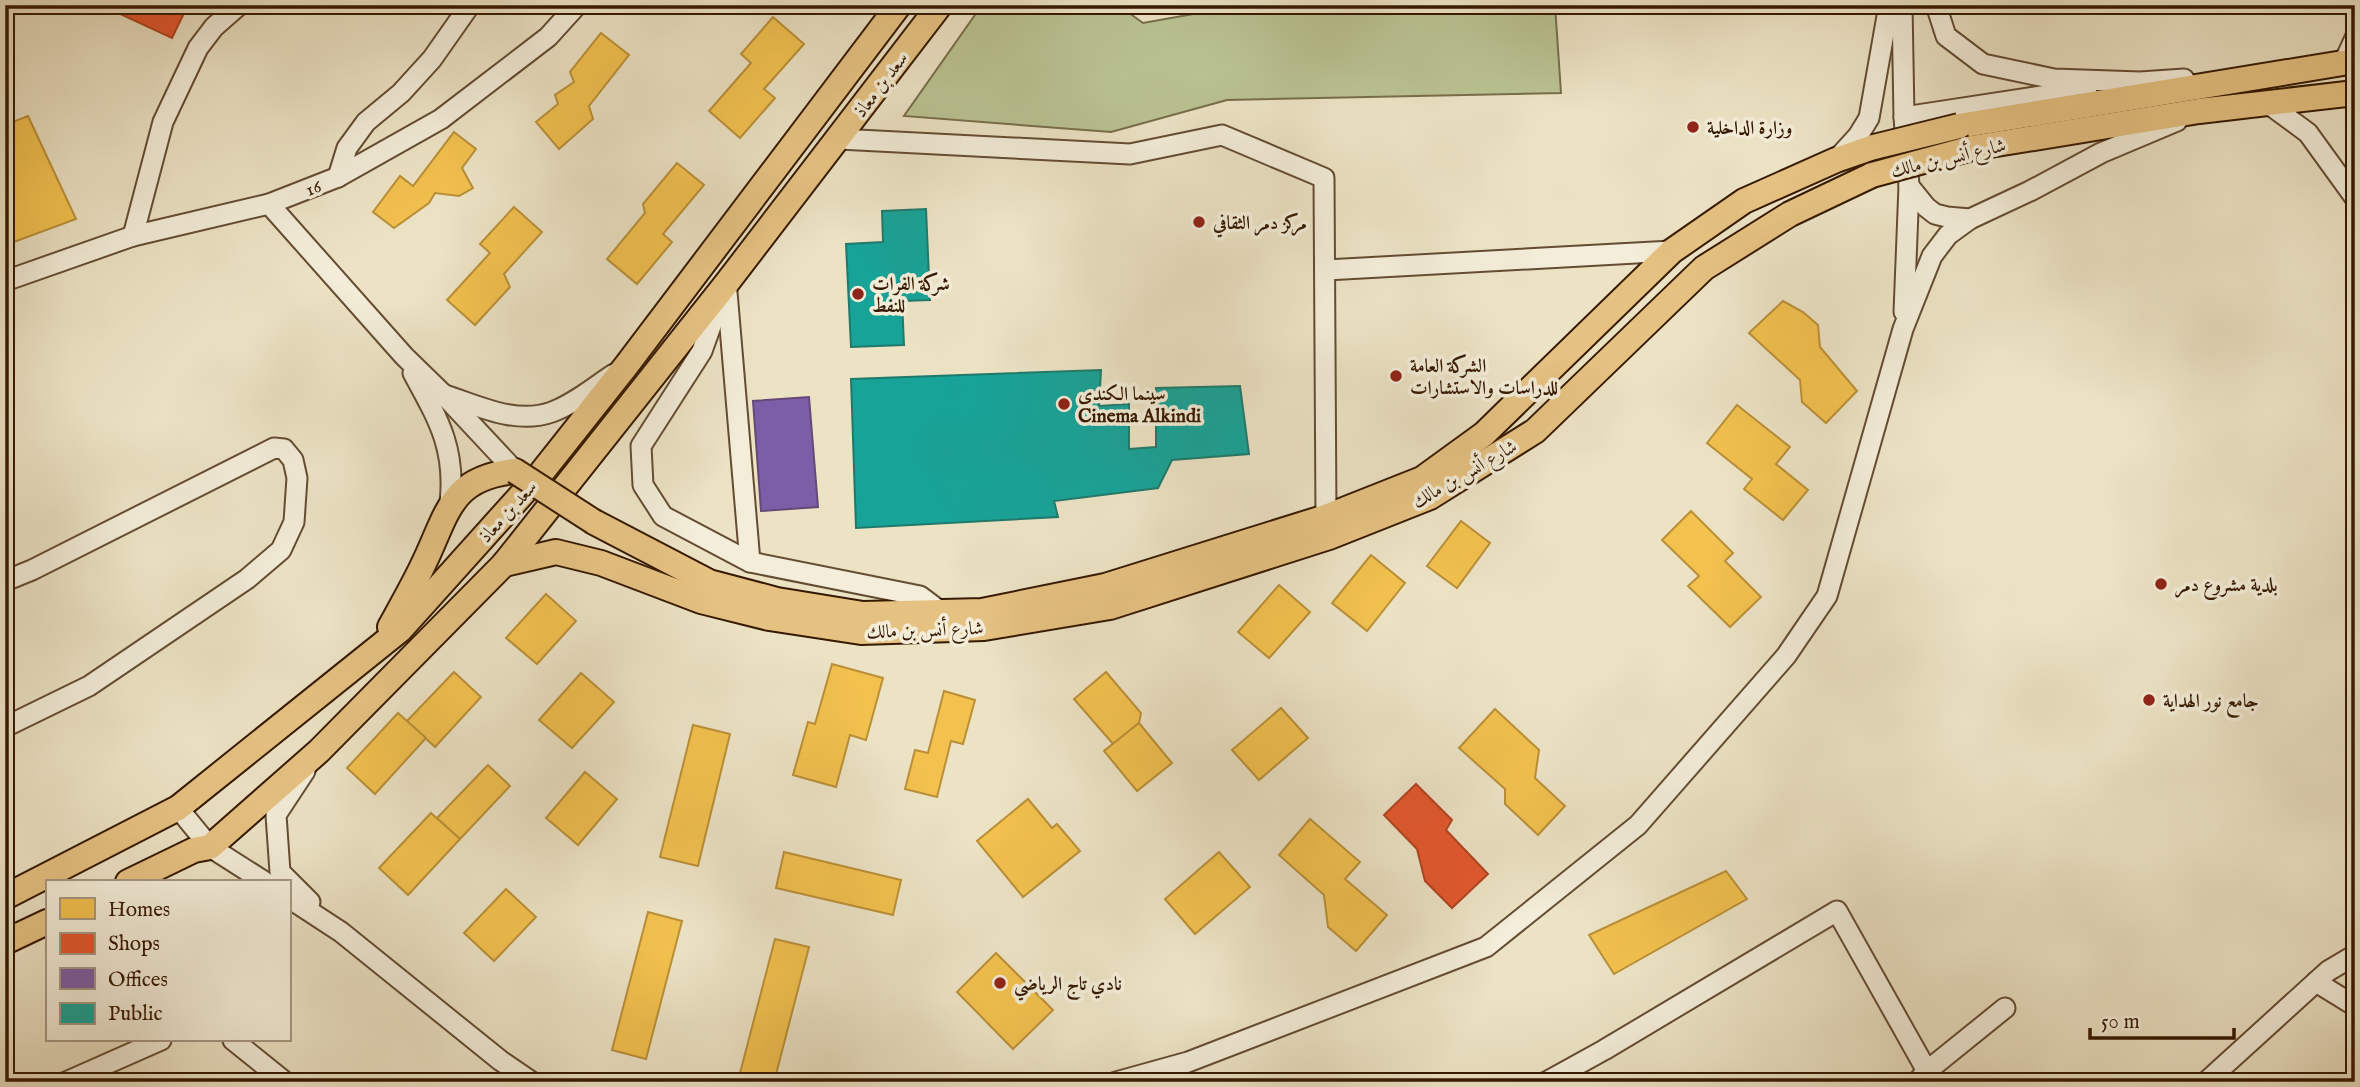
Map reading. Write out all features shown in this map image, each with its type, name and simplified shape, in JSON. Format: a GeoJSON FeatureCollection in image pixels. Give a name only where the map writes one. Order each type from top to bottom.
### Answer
{"type":"FeatureCollection","features":[{"type":"Feature","properties":{"kind":"main road","name":"سعد بن معاذ"},"geometry":{"type":"LineString","coordinates":[[5,897],[178,808],[400,630],[542,472],[626,366],[899,5]]}},
{"type":"Feature","properties":{"kind":"main road","name":"سعد بن معاذ"},"geometry":{"type":"LineString","coordinates":[[132,880],[194,850],[209,847],[319,751],[504,564],[726,284],[940,5]]}},
{"type":"Feature","properties":{"kind":"main road","name":"شارع أنس بن مالك"},"geometry":{"type":"LineString","coordinates":[[515,471],[594,522],[709,582],[777,600],[863,614],[982,611],[1105,586],[1326,517],[1422,479],[1484,434],[1672,251],[1744,201],[1836,160],[1874,147],[1959,126],[2349,62]]}},
{"type":"Feature","properties":{"kind":"main road","name":"شارع أنس بن مالك"},"geometry":{"type":"LineString","coordinates":[[504,564],[556,551],[601,563],[701,601],[769,618],[860,632],[984,628],[1110,607],[1329,537],[1430,497],[1535,431],[1704,268],[1790,214],[1872,175],[1972,148],[2199,111],[2355,93]]}},
{"type":"Feature","properties":{"kind":"main road"},"geometry":{"type":"LineString","coordinates":[[379,649],[424,564],[450,503],[462,490],[477,480],[495,473],[515,471]]}},
{"type":"Feature","properties":{"kind":"main road"},"geometry":{"type":"LineString","coordinates":[[5,942],[46,922]]}},
{"type":"Feature","properties":{"kind":"street"},"geometry":{"type":"LineString","coordinates":[[133,236],[163,122],[198,48],[214,27],[239,5]]}},
{"type":"Feature","properties":{"kind":"street"},"geometry":{"type":"LineString","coordinates":[[338,177],[347,148],[366,122],[401,93],[432,59],[470,5]]}},
{"type":"Feature","properties":{"kind":"street","name":"16"},"geometry":{"type":"LineString","coordinates":[[5,281],[133,236],[270,204],[338,177],[442,118],[548,37],[577,5]]}},
{"type":"Feature","properties":{"kind":"street"},"geometry":{"type":"LineString","coordinates":[[1836,160],[1858,136],[1869,118],[1889,5]]}},
{"type":"Feature","properties":{"kind":"street"},"geometry":{"type":"LineString","coordinates":[[1902,5],[1904,117],[1909,186],[1903,329]]}},
{"type":"Feature","properties":{"kind":"street"},"geometry":{"type":"LineString","coordinates":[[1936,5],[1947,36],[1983,64],[2054,79],[2140,82]]}},
{"type":"Feature","properties":{"kind":"street"},"geometry":{"type":"LineString","coordinates":[[2349,62],[2355,38]]}},
{"type":"Feature","properties":{"kind":"street"},"geometry":{"type":"LineString","coordinates":[[1904,117],[1970,105],[2140,82],[2266,75]]}},
{"type":"Feature","properties":{"kind":"street"},"geometry":{"type":"LineString","coordinates":[[2266,102],[2308,133],[2355,198]]}},
{"type":"Feature","properties":{"kind":"street"},"geometry":{"type":"LineString","coordinates":[[1116,1082],[1188,1062],[1486,947],[1638,825],[1786,656],[1827,596],[1903,329],[1932,256],[1948,235],[1970,219],[2101,153],[2199,111]]}},
{"type":"Feature","properties":{"kind":"street"},"geometry":{"type":"LineString","coordinates":[[839,139],[1130,154],[1222,135],[1324,178],[1326,517]]}},
{"type":"Feature","properties":{"kind":"street"},"geometry":{"type":"LineString","coordinates":[[1909,186],[1926,208],[1935,214],[1970,219]]}},
{"type":"Feature","properties":{"kind":"street"},"geometry":{"type":"LineString","coordinates":[[270,204],[404,356],[515,471]]}},
{"type":"Feature","properties":{"kind":"street"},"geometry":{"type":"LineString","coordinates":[[1326,271],[1672,251]]}},
{"type":"Feature","properties":{"kind":"street"},"geometry":{"type":"LineString","coordinates":[[726,284],[750,562]]}},
{"type":"Feature","properties":{"kind":"street"},"geometry":{"type":"LineString","coordinates":[[726,284],[702,351],[640,446],[643,485],[663,516],[750,562],[920,596],[940,611]]}},
{"type":"Feature","properties":{"kind":"street"},"geometry":{"type":"LineString","coordinates":[[404,356],[442,428],[451,463],[453,484],[450,503]]}},
{"type":"Feature","properties":{"kind":"street"},"geometry":{"type":"LineString","coordinates":[[443,394],[499,413],[517,417],[535,416],[552,412],[626,366]]}},
{"type":"Feature","properties":{"kind":"street"},"geometry":{"type":"LineString","coordinates":[[5,581],[32,570],[274,448],[284,449],[293,460],[297,478],[294,522],[281,550],[247,579],[89,686],[5,727]]}},
{"type":"Feature","properties":{"kind":"street"},"geometry":{"type":"LineString","coordinates":[[288,880],[280,872],[276,814],[319,751]]}},
{"type":"Feature","properties":{"kind":"street"},"geometry":{"type":"LineString","coordinates":[[178,808],[209,847],[262,880]]}},
{"type":"Feature","properties":{"kind":"street"},"geometry":{"type":"LineString","coordinates":[[290,882],[341,932],[500,1061],[532,1082]]}},
{"type":"Feature","properties":{"kind":"street"},"geometry":{"type":"LineString","coordinates":[[290,899],[341,932]]}},
{"type":"Feature","properties":{"kind":"street"},"geometry":{"type":"LineString","coordinates":[[1546,1082],[1837,911],[1922,1076],[2005,1008]]}},
{"type":"Feature","properties":{"kind":"street"},"geometry":{"type":"LineString","coordinates":[[2206,1082],[2316,982],[2338,964],[2355,955]]}},
{"type":"Feature","properties":{"kind":"street"},"geometry":{"type":"LineString","coordinates":[[2316,982],[2355,1006]]}},
{"type":"Feature","properties":{"kind":"street"},"geometry":{"type":"LineString","coordinates":[[65,1082],[156,1042]]}},
{"type":"Feature","properties":{"kind":"street"},"geometry":{"type":"LineString","coordinates":[[235,1042],[285,1082]]}},
{"type":"Feature","properties":{"kind":"green space"},"geometry":{"type":"Polygon","coordinates":[[[982,5],[1118,5],[1143,23],[1244,5],[1555,5],[1561,93],[1227,100],[1111,132],[904,116],[982,5]]]}},
{"type":"Feature","properties":{"kind":"building: Homes"},"geometry":{"type":"Polygon","coordinates":[[[773,17],[804,44],[764,89],[775,98],[740,138],[709,111],[751,63],[741,54],[773,17]]]}},
{"type":"Feature","properties":{"kind":"building: Homes"},"geometry":{"type":"Polygon","coordinates":[[[601,33],[629,55],[589,106],[593,119],[559,149],[536,122],[558,104],[555,95],[574,82],[570,72],[601,33]]]}},
{"type":"Feature","properties":{"kind":"building: Homes"},"geometry":{"type":"Polygon","coordinates":[[[28,116],[76,219],[14,242],[5,217],[5,125],[28,116]]]}},
{"type":"Feature","properties":{"kind":"building: Homes"},"geometry":{"type":"Polygon","coordinates":[[[454,132],[476,149],[462,168],[473,188],[459,196],[435,193],[429,203],[394,228],[373,212],[400,176],[413,186],[454,132]]]}},
{"type":"Feature","properties":{"kind":"building: Homes"},"geometry":{"type":"Polygon","coordinates":[[[677,163],[704,185],[663,234],[672,242],[637,284],[607,259],[645,213],[643,204],[677,163]]]}},
{"type":"Feature","properties":{"kind":"building: Homes"},"geometry":{"type":"Polygon","coordinates":[[[514,207],[542,232],[504,274],[510,287],[475,325],[447,300],[490,253],[480,244],[514,207]]]}},
{"type":"Feature","properties":{"kind":"building: Homes"},"geometry":{"type":"Polygon","coordinates":[[[5,217],[14,242],[5,246],[5,217]]]}},
{"type":"Feature","properties":{"kind":"building: Homes"},"geometry":{"type":"Polygon","coordinates":[[[1783,301],[1803,312],[1818,325],[1820,347],[1857,391],[1826,423],[1802,402],[1800,380],[1749,333],[1783,301]]]}},
{"type":"Feature","properties":{"kind":"building: Homes"},"geometry":{"type":"Polygon","coordinates":[[[1737,405],[1790,447],[1776,464],[1808,490],[1783,520],[1744,489],[1752,479],[1707,443],[1737,405]]]}},
{"type":"Feature","properties":{"kind":"building: Homes"},"geometry":{"type":"Polygon","coordinates":[[[1691,511],[1733,553],[1725,561],[1761,597],[1730,627],[1688,586],[1699,576],[1662,540],[1691,511]]]}},
{"type":"Feature","properties":{"kind":"building: Homes"},"geometry":{"type":"Polygon","coordinates":[[[1461,521],[1490,543],[1457,588],[1427,566],[1461,521]]]}},
{"type":"Feature","properties":{"kind":"building: Homes"},"geometry":{"type":"Polygon","coordinates":[[[1371,555],[1405,583],[1367,631],[1332,603],[1371,555]]]}},
{"type":"Feature","properties":{"kind":"building: Homes"},"geometry":{"type":"Polygon","coordinates":[[[1279,585],[1310,612],[1269,658],[1238,632],[1279,585]]]}},
{"type":"Feature","properties":{"kind":"building: Homes"},"geometry":{"type":"Polygon","coordinates":[[[546,594],[576,621],[537,664],[506,638],[546,594]]]}},
{"type":"Feature","properties":{"kind":"building: Homes"},"geometry":{"type":"Polygon","coordinates":[[[832,664],[883,678],[866,740],[850,735],[836,787],[793,775],[808,722],[815,724],[832,664]]]}},
{"type":"Feature","properties":{"kind":"building: Homes"},"geometry":{"type":"Polygon","coordinates":[[[454,672],[481,697],[435,747],[407,721],[454,672]]]}},
{"type":"Feature","properties":{"kind":"building: Homes"},"geometry":{"type":"Polygon","coordinates":[[[1106,672],[1141,713],[1139,723],[1114,745],[1074,699],[1106,672]]]}},
{"type":"Feature","properties":{"kind":"building: Homes"},"geometry":{"type":"Polygon","coordinates":[[[581,673],[614,702],[572,748],[539,720],[581,673]]]}},
{"type":"Feature","properties":{"kind":"building: Homes"},"geometry":{"type":"Polygon","coordinates":[[[944,691],[975,700],[963,744],[951,741],[937,797],[905,789],[915,750],[928,753],[944,691]]]}},
{"type":"Feature","properties":{"kind":"building: Homes"},"geometry":{"type":"Polygon","coordinates":[[[1281,708],[1308,738],[1259,780],[1232,750],[1281,708]]]}},
{"type":"Feature","properties":{"kind":"building: Homes"},"geometry":{"type":"Polygon","coordinates":[[[1495,709],[1539,750],[1535,778],[1565,806],[1538,835],[1505,804],[1505,789],[1459,748],[1495,709]]]}},
{"type":"Feature","properties":{"kind":"building: Homes"},"geometry":{"type":"Polygon","coordinates":[[[398,713],[426,738],[375,794],[347,768],[398,713]]]}},
{"type":"Feature","properties":{"kind":"building: Homes"},"geometry":{"type":"Polygon","coordinates":[[[1139,723],[1172,763],[1137,791],[1104,751],[1139,723]]]}},
{"type":"Feature","properties":{"kind":"building: Homes"},"geometry":{"type":"Polygon","coordinates":[[[693,725],[730,734],[698,866],[660,857],[693,725]]]}},
{"type":"Feature","properties":{"kind":"building: Homes"},"geometry":{"type":"Polygon","coordinates":[[[488,765],[510,786],[460,839],[437,818],[488,765]]]}},
{"type":"Feature","properties":{"kind":"building: Homes"},"geometry":{"type":"Polygon","coordinates":[[[585,772],[617,799],[578,845],[546,818],[585,772]]]}},
{"type":"Feature","properties":{"kind":"building: Homes"},"geometry":{"type":"Polygon","coordinates":[[[1028,799],[1052,828],[1057,824],[1080,851],[1023,897],[977,841],[1028,799]]]}},
{"type":"Feature","properties":{"kind":"building: Homes"},"geometry":{"type":"Polygon","coordinates":[[[431,813],[460,839],[408,895],[379,868],[431,813]]]}},
{"type":"Feature","properties":{"kind":"building: Homes"},"geometry":{"type":"Polygon","coordinates":[[[1310,819],[1360,862],[1345,879],[1387,915],[1356,951],[1328,927],[1324,895],[1279,855],[1310,819]]]}},
{"type":"Feature","properties":{"kind":"building: Homes"},"geometry":{"type":"Polygon","coordinates":[[[784,852],[901,880],[893,915],[776,888],[784,852]]]}},
{"type":"Feature","properties":{"kind":"building: Homes"},"geometry":{"type":"Polygon","coordinates":[[[1219,852],[1250,887],[1195,934],[1165,899],[1219,852]]]}},
{"type":"Feature","properties":{"kind":"building: Homes"},"geometry":{"type":"Polygon","coordinates":[[[1726,871],[1747,899],[1614,974],[1589,935],[1726,871]]]}},
{"type":"Feature","properties":{"kind":"building: Homes"},"geometry":{"type":"Polygon","coordinates":[[[506,889],[536,917],[494,961],[464,933],[506,889]]]}},
{"type":"Feature","properties":{"kind":"building: Homes"},"geometry":{"type":"Polygon","coordinates":[[[648,912],[682,921],[646,1059],[612,1050],[648,912]]]}},
{"type":"Feature","properties":{"kind":"building: Homes"},"geometry":{"type":"Polygon","coordinates":[[[775,939],[809,947],[774,1082],[759,1082],[739,1077],[775,939]]]}},
{"type":"Feature","properties":{"kind":"building: Homes"},"geometry":{"type":"Polygon","coordinates":[[[996,953],[1053,1010],[1013,1049],[957,992],[996,953]]]}},
{"type":"Feature","properties":{"kind":"building: Shops"},"geometry":{"type":"Polygon","coordinates":[[[101,5],[188,5],[172,38],[101,5]]]}},
{"type":"Feature","properties":{"kind":"building: Shops"},"geometry":{"type":"Polygon","coordinates":[[[1416,784],[1452,820],[1446,830],[1488,874],[1452,908],[1425,881],[1417,849],[1384,815],[1416,784]]]}},
{"type":"Feature","properties":{"kind":"building: Offices"},"geometry":{"type":"Polygon","coordinates":[[[809,397],[818,507],[761,511],[753,401],[809,397]]]}},
{"type":"Feature","properties":{"kind":"building: Public"},"geometry":{"type":"Polygon","coordinates":[[[926,209],[930,300],[902,301],[904,345],[851,347],[846,244],[883,242],[882,211],[926,209]]]}},
{"type":"Feature","properties":{"kind":"building: Public"},"geometry":{"type":"Polygon","coordinates":[[[1101,370],[1099,406],[1129,404],[1129,449],[1156,447],[1156,388],[1240,386],[1249,454],[1172,460],[1158,488],[1054,501],[1058,517],[856,528],[851,379],[1101,370]]]}},
{"type":"Feature","properties":{"kind":"place","name":"وزارة الداخلية"},"geometry":{"type":"Point","coordinates":[1693,127]}},
{"type":"Feature","properties":{"kind":"place","name":"مركز دمر الثقافي"},"geometry":{"type":"Point","coordinates":[1199,222]}},
{"type":"Feature","properties":{"kind":"place","name":"شركة الفرات للنفط"},"geometry":{"type":"Point","coordinates":[858,294]}},
{"type":"Feature","properties":{"kind":"place","name":"الشركة العامة للدراسات والاستشارات"},"geometry":{"type":"Point","coordinates":[1396,376]}},
{"type":"Feature","properties":{"kind":"place","name":"سينما الكندي Cinema Alkindi"},"geometry":{"type":"Point","coordinates":[1064,404]}},
{"type":"Feature","properties":{"kind":"place","name":"بلدية مشروع دمر"},"geometry":{"type":"Point","coordinates":[2161,584]}},
{"type":"Feature","properties":{"kind":"place","name":"جامع نور الهداية"},"geometry":{"type":"Point","coordinates":[2149,700]}},
{"type":"Feature","properties":{"kind":"place","name":"نادي تاج الرياضي"},"geometry":{"type":"Point","coordinates":[1000,983]}}]}
